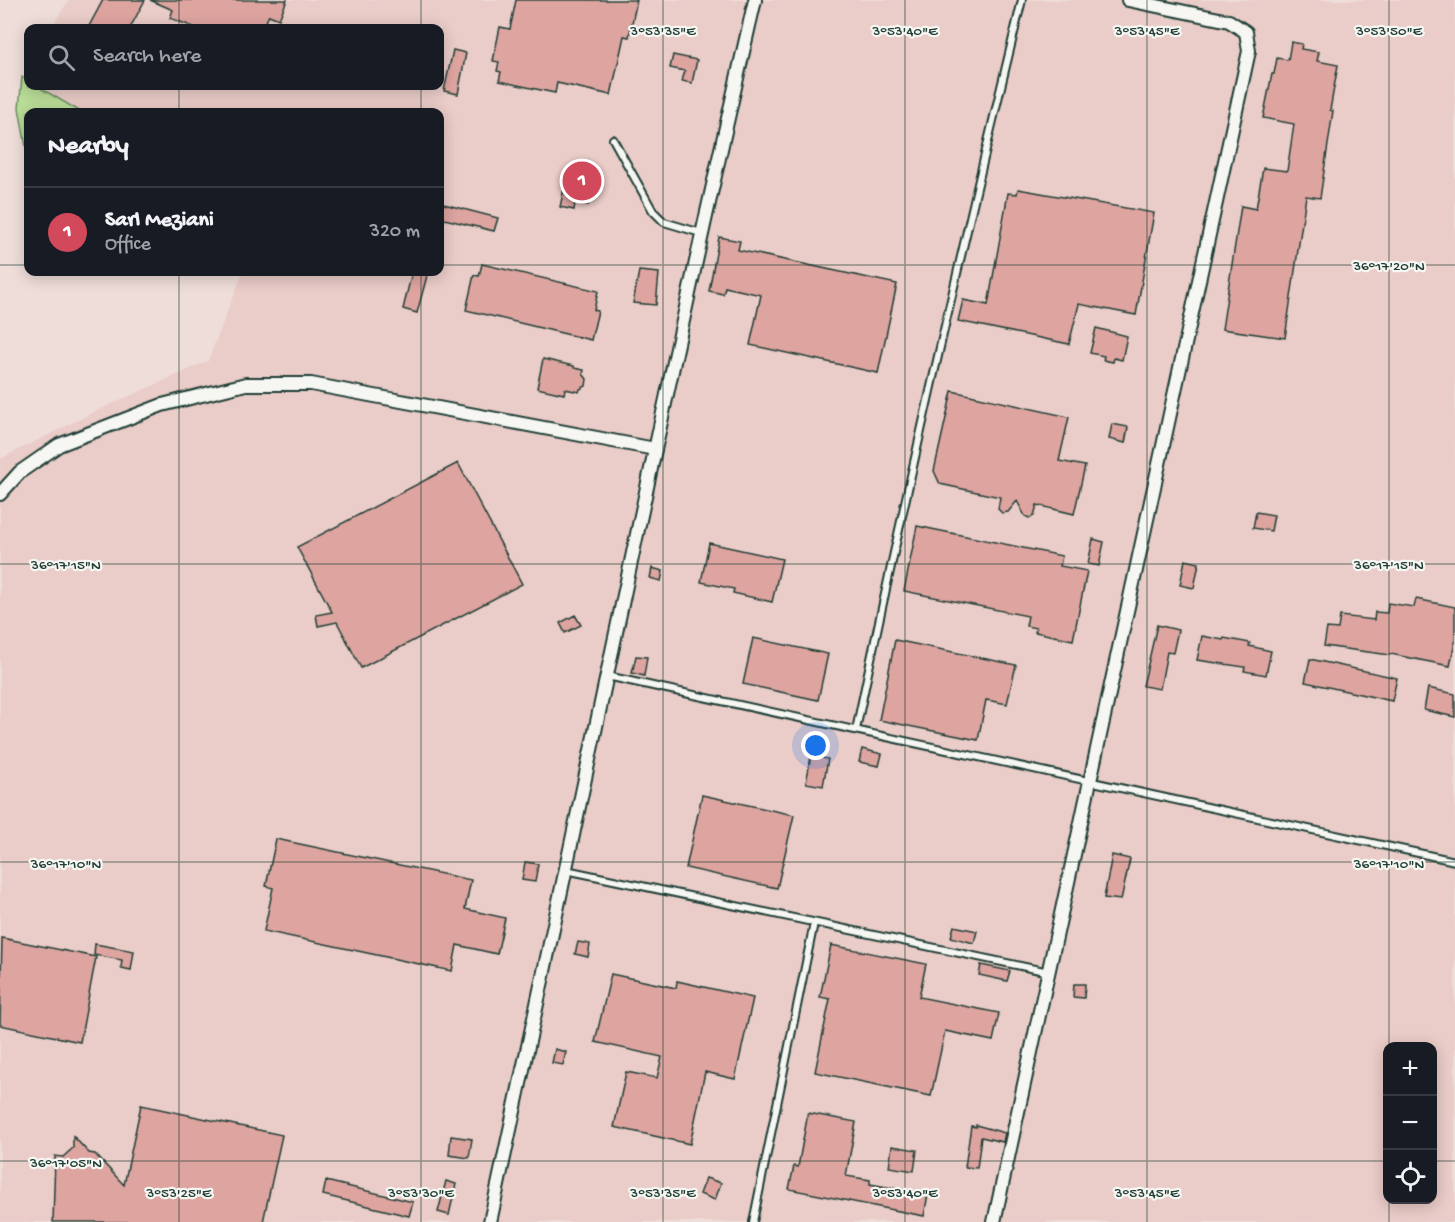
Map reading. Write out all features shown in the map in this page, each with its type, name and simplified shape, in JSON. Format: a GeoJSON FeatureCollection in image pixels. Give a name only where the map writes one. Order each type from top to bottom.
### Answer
{"type":"FeatureCollection","features":[{"type":"Feature","properties":{"kind":"street"},"geometry":{"type":"LineString","coordinates":[[490,1222],[701,232],[754,0]]}},
{"type":"Feature","properties":{"kind":"street"},"geometry":{"type":"LineString","coordinates":[[994,1222],[1249,51],[1246,32],[1229,21],[1128,0]]}},
{"type":"Feature","properties":{"kind":"street"},"geometry":{"type":"LineString","coordinates":[[0,494],[20,472],[59,445],[162,405],[246,384],[311,384],[655,449]]}},
{"type":"Feature","properties":{"kind":"lane"},"geometry":{"type":"LineString","coordinates":[[856,730],[902,509],[1022,0]]}},
{"type":"Feature","properties":{"kind":"lane"},"geometry":{"type":"LineString","coordinates":[[613,139],[653,211],[664,222],[701,232]]}},
{"type":"Feature","properties":{"kind":"lane"},"geometry":{"type":"LineString","coordinates":[[607,676],[1455,861]]}},
{"type":"Feature","properties":{"kind":"lane"},"geometry":{"type":"LineString","coordinates":[[566,870],[1049,972]]}},
{"type":"Feature","properties":{"kind":"lane"},"geometry":{"type":"LineString","coordinates":[[753,1222],[814,923]]}},
{"type":"Feature","properties":{"kind":"shaded area"},"geometry":{"type":"Polygon","coordinates":[[[69,0],[1455,0],[1455,1222],[0,1222],[0,459],[94,412],[208,361],[241,276],[444,276],[444,108],[74,108],[44,90],[444,90],[444,24],[54,24],[69,0]]]}},
{"type":"Feature","properties":{"kind":"green space"},"geometry":{"type":"Polygon","coordinates":[[[22,77],[24,90],[44,90],[74,108],[24,108],[24,136],[19,108],[22,77]]]}},
{"type":"Feature","properties":{"kind":"building"},"geometry":{"type":"Polygon","coordinates":[[[103,0],[145,0],[132,24],[90,24],[103,0]]]}},
{"type":"Feature","properties":{"kind":"building"},"geometry":{"type":"Polygon","coordinates":[[[150,0],[287,0],[279,19],[269,15],[265,24],[186,24],[170,18],[173,10],[150,0]]]}},
{"type":"Feature","properties":{"kind":"building"},"geometry":{"type":"Polygon","coordinates":[[[516,0],[637,0],[629,37],[624,36],[611,95],[557,83],[555,93],[499,81],[501,72],[497,71],[499,62],[493,61],[500,27],[510,29],[516,0]]]}},
{"type":"Feature","properties":{"kind":"building"},"geometry":{"type":"Polygon","coordinates":[[[1291,42],[1302,44],[1301,49],[1319,52],[1317,61],[1338,65],[1330,110],[1333,111],[1320,198],[1306,196],[1285,338],[1222,329],[1241,206],[1256,209],[1263,168],[1287,171],[1294,124],[1263,118],[1277,58],[1288,60],[1291,42]]]}},
{"type":"Feature","properties":{"kind":"building"},"geometry":{"type":"Polygon","coordinates":[[[453,50],[466,53],[458,94],[444,91],[453,50]]]}},
{"type":"Feature","properties":{"kind":"building"},"geometry":{"type":"Polygon","coordinates":[[[673,55],[697,60],[692,83],[682,81],[685,71],[670,68],[673,55]]]}},
{"type":"Feature","properties":{"kind":"building"},"geometry":{"type":"Polygon","coordinates":[[[586,163],[594,166],[598,180],[594,200],[589,199],[588,205],[575,202],[574,210],[560,207],[568,170],[576,171],[586,163]]]}},
{"type":"Feature","properties":{"kind":"building"},"geometry":{"type":"Polygon","coordinates":[[[1018,189],[1154,213],[1136,315],[1079,304],[1069,344],[958,321],[963,300],[988,305],[1008,193],[1017,194],[1018,189]]]}},
{"type":"Feature","properties":{"kind":"building"},"geometry":{"type":"Polygon","coordinates":[[[444,204],[498,218],[494,231],[444,219],[444,204]]]}},
{"type":"Feature","properties":{"kind":"building"},"geometry":{"type":"Polygon","coordinates":[[[719,237],[740,241],[738,250],[897,284],[878,373],[750,345],[761,295],[725,287],[723,294],[709,291],[719,237]]]}},
{"type":"Feature","properties":{"kind":"building"},"geometry":{"type":"Polygon","coordinates":[[[482,264],[598,291],[594,310],[598,311],[591,340],[466,310],[474,275],[479,276],[482,264]]]}},
{"type":"Feature","properties":{"kind":"building"},"geometry":{"type":"Polygon","coordinates":[[[639,271],[659,273],[656,305],[633,303],[639,271]]]}},
{"type":"Feature","properties":{"kind":"building"},"geometry":{"type":"Polygon","coordinates":[[[411,276],[427,276],[417,313],[403,309],[411,276]]]}},
{"type":"Feature","properties":{"kind":"building"},"geometry":{"type":"Polygon","coordinates":[[[1096,328],[1127,336],[1122,360],[1114,358],[1113,362],[1103,360],[1104,356],[1090,353],[1096,328]]]}},
{"type":"Feature","properties":{"kind":"building"},"geometry":{"type":"Polygon","coordinates":[[[543,359],[584,370],[583,374],[587,379],[586,386],[579,392],[565,389],[564,394],[537,388],[543,359]]]}},
{"type":"Feature","properties":{"kind":"building"},"geometry":{"type":"Polygon","coordinates":[[[952,391],[1069,417],[1059,461],[1085,466],[1074,514],[1037,505],[1034,516],[1029,518],[1025,516],[1017,501],[1008,512],[1002,513],[998,509],[1000,497],[940,484],[934,471],[952,391]]]}},
{"type":"Feature","properties":{"kind":"building"},"geometry":{"type":"Polygon","coordinates":[[[1112,424],[1128,427],[1125,443],[1109,439],[1112,424]]]}},
{"type":"Feature","properties":{"kind":"building"},"geometry":{"type":"Polygon","coordinates":[[[458,463],[522,584],[361,668],[337,622],[318,626],[316,615],[332,612],[297,547],[458,463]]]}},
{"type":"Feature","properties":{"kind":"building"},"geometry":{"type":"Polygon","coordinates":[[[1256,512],[1274,515],[1271,531],[1253,528],[1256,512]]]}},
{"type":"Feature","properties":{"kind":"building"},"geometry":{"type":"Polygon","coordinates":[[[917,526],[1062,556],[1060,566],[1087,571],[1073,640],[1035,632],[1036,628],[1026,626],[1028,616],[904,591],[917,526]]]}},
{"type":"Feature","properties":{"kind":"building"},"geometry":{"type":"Polygon","coordinates":[[[1093,539],[1104,542],[1099,566],[1088,564],[1093,539]]]}},
{"type":"Feature","properties":{"kind":"building"},"geometry":{"type":"Polygon","coordinates":[[[709,543],[782,559],[772,602],[733,593],[734,589],[701,582],[709,543]]]}},
{"type":"Feature","properties":{"kind":"building"},"geometry":{"type":"Polygon","coordinates":[[[1185,560],[1199,563],[1194,588],[1180,585],[1185,560]]]}},
{"type":"Feature","properties":{"kind":"building"},"geometry":{"type":"Polygon","coordinates":[[[652,568],[663,571],[661,581],[650,578],[652,568]]]}},
{"type":"Feature","properties":{"kind":"building"},"geometry":{"type":"Polygon","coordinates":[[[1416,599],[1455,607],[1455,642],[1450,666],[1391,654],[1324,646],[1327,628],[1338,629],[1340,616],[1374,620],[1375,612],[1387,613],[1388,603],[1414,607],[1416,599]]]}},
{"type":"Feature","properties":{"kind":"building"},"geometry":{"type":"Polygon","coordinates":[[[575,615],[581,625],[565,633],[560,623],[575,615]]]}},
{"type":"Feature","properties":{"kind":"building"},"geometry":{"type":"Polygon","coordinates":[[[1157,625],[1178,630],[1173,653],[1167,652],[1160,689],[1143,686],[1157,625]]]}},
{"type":"Feature","properties":{"kind":"building"},"geometry":{"type":"Polygon","coordinates":[[[1202,636],[1250,643],[1249,646],[1271,651],[1266,675],[1244,671],[1245,667],[1197,660],[1202,636]]]}},
{"type":"Feature","properties":{"kind":"building"},"geometry":{"type":"Polygon","coordinates":[[[753,638],[828,654],[818,700],[743,684],[753,638]]]}},
{"type":"Feature","properties":{"kind":"building"},"geometry":{"type":"Polygon","coordinates":[[[895,640],[1016,665],[1007,704],[986,700],[978,740],[879,720],[895,640]]]}},
{"type":"Feature","properties":{"kind":"building"},"geometry":{"type":"Polygon","coordinates":[[[636,656],[647,657],[644,676],[632,673],[636,656]]]}},
{"type":"Feature","properties":{"kind":"building"},"geometry":{"type":"Polygon","coordinates":[[[1310,659],[1397,678],[1392,701],[1305,682],[1310,659]]]}},
{"type":"Feature","properties":{"kind":"building"},"geometry":{"type":"Polygon","coordinates":[[[1428,688],[1455,694],[1455,717],[1424,710],[1428,688]]]}},
{"type":"Feature","properties":{"kind":"building"},"geometry":{"type":"Polygon","coordinates":[[[862,749],[882,754],[879,766],[859,762],[862,749]]]}},
{"type":"Feature","properties":{"kind":"building"},"geometry":{"type":"Polygon","coordinates":[[[811,756],[828,759],[823,786],[806,783],[811,756]]]}},
{"type":"Feature","properties":{"kind":"building"},"geometry":{"type":"Polygon","coordinates":[[[702,795],[794,815],[777,888],[686,868],[702,795]]]}},
{"type":"Feature","properties":{"kind":"building"},"geometry":{"type":"Polygon","coordinates":[[[276,839],[471,880],[465,909],[505,918],[497,954],[457,945],[452,971],[264,931],[273,888],[266,886],[276,839]]]}},
{"type":"Feature","properties":{"kind":"building"},"geometry":{"type":"Polygon","coordinates":[[[1112,855],[1130,859],[1121,900],[1104,898],[1112,855]]]}},
{"type":"Feature","properties":{"kind":"building"},"geometry":{"type":"Polygon","coordinates":[[[525,862],[538,864],[535,882],[522,880],[525,862]]]}},
{"type":"Feature","properties":{"kind":"building"},"geometry":{"type":"Polygon","coordinates":[[[954,926],[977,931],[974,943],[951,937],[954,926]]]}},
{"type":"Feature","properties":{"kind":"building"},"geometry":{"type":"Polygon","coordinates":[[[2,938],[96,957],[80,1042],[0,1025],[2,938]]]}},
{"type":"Feature","properties":{"kind":"building"},"geometry":{"type":"Polygon","coordinates":[[[578,942],[590,944],[588,957],[575,954],[578,942]]]}},
{"type":"Feature","properties":{"kind":"building"},"geometry":{"type":"Polygon","coordinates":[[[95,944],[134,951],[131,970],[121,968],[122,960],[94,955],[95,944]]]}},
{"type":"Feature","properties":{"kind":"building"},"geometry":{"type":"Polygon","coordinates":[[[831,945],[926,964],[919,997],[999,1013],[993,1041],[945,1031],[931,1096],[815,1072],[830,999],[820,997],[831,945]]]}},
{"type":"Feature","properties":{"kind":"building"},"geometry":{"type":"Polygon","coordinates":[[[981,965],[1010,971],[1007,981],[979,975],[981,965]]]}},
{"type":"Feature","properties":{"kind":"building"},"geometry":{"type":"Polygon","coordinates":[[[611,974],[676,988],[677,981],[753,998],[735,1079],[705,1072],[690,1144],[614,1127],[626,1072],[657,1078],[662,1057],[595,1042],[611,974]]]}},
{"type":"Feature","properties":{"kind":"building"},"geometry":{"type":"Polygon","coordinates":[[[1074,984],[1085,984],[1084,998],[1073,997],[1074,984]]]}},
{"type":"Feature","properties":{"kind":"building"},"geometry":{"type":"Polygon","coordinates":[[[555,1049],[566,1052],[563,1065],[552,1063],[555,1049]]]}},
{"type":"Feature","properties":{"kind":"building"},"geometry":{"type":"Polygon","coordinates":[[[141,1105],[282,1135],[263,1222],[53,1222],[55,1156],[63,1157],[73,1148],[73,1136],[89,1153],[95,1154],[124,1185],[141,1105]]]}},
{"type":"Feature","properties":{"kind":"building"},"geometry":{"type":"Polygon","coordinates":[[[808,1113],[856,1122],[846,1176],[870,1180],[870,1184],[928,1194],[924,1216],[789,1189],[794,1166],[798,1167],[808,1113]]]}},
{"type":"Feature","properties":{"kind":"building"},"geometry":{"type":"Polygon","coordinates":[[[976,1125],[1005,1133],[1003,1142],[981,1137],[977,1168],[965,1167],[971,1126],[976,1127],[976,1125]]]}},
{"type":"Feature","properties":{"kind":"building"},"geometry":{"type":"Polygon","coordinates":[[[451,1136],[472,1139],[469,1158],[449,1155],[451,1136]]]}},
{"type":"Feature","properties":{"kind":"building"},"geometry":{"type":"Polygon","coordinates":[[[892,1146],[917,1150],[914,1171],[889,1167],[892,1146]]]}},
{"type":"Feature","properties":{"kind":"building"},"geometry":{"type":"Polygon","coordinates":[[[706,1178],[721,1183],[715,1200],[700,1194],[706,1178]]]}},
{"type":"Feature","properties":{"kind":"building"},"geometry":{"type":"Polygon","coordinates":[[[326,1181],[413,1202],[409,1216],[323,1195],[326,1181]]]}},
{"type":"Feature","properties":{"kind":"building"},"geometry":{"type":"Polygon","coordinates":[[[446,1181],[456,1184],[449,1215],[438,1212],[446,1181]]]}},
{"type":"Feature","properties":{"kind":"place","name":"Sarl Meziani"},"geometry":{"type":"Point","coordinates":[582,181]}}]}
